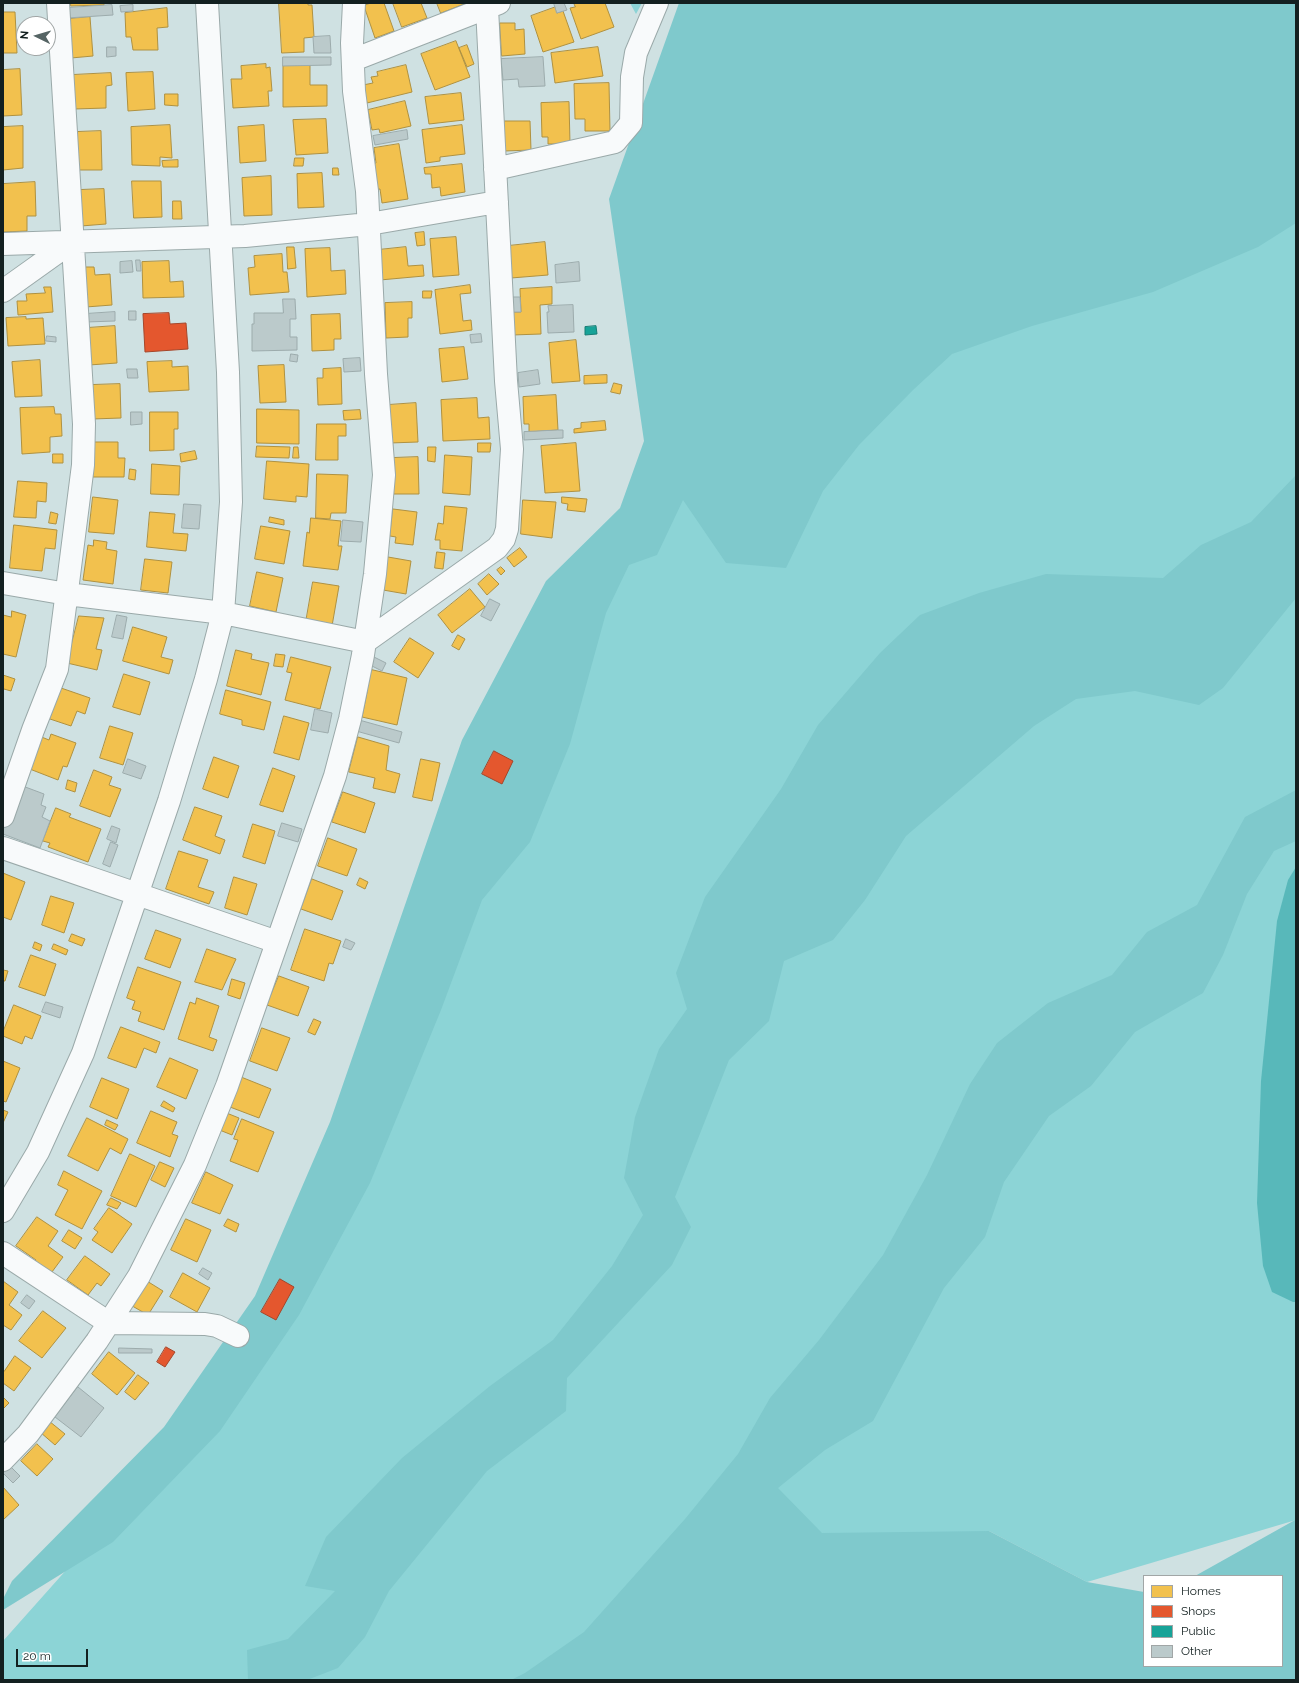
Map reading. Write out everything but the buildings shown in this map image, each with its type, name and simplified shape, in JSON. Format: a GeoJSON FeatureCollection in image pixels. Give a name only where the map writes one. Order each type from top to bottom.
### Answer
{"type":"FeatureCollection","features":[{"type":"Feature","properties":{"kind":"street"},"geometry":{"type":"LineString","coordinates":[[3,816],[33,730],[57,669],[83,465],[84,424],[58,3]]}},
{"type":"Feature","properties":{"kind":"street"},"geometry":{"type":"LineString","coordinates":[[3,1211],[38,1152],[83,1053],[169,801],[206,679],[223,613],[231,502],[228,372],[207,3]]}},
{"type":"Feature","properties":{"kind":"street"},"geometry":{"type":"LineString","coordinates":[[3,1460],[28,1434],[109,1323],[139,1276],[195,1165],[227,1086],[335,776],[350,719],[376,574],[384,475],[376,374],[367,191],[354,91],[354,3]]}},
{"type":"Feature","properties":{"kind":"street"},"geometry":{"type":"LineString","coordinates":[[495,169],[615,142],[631,123],[632,77],[636,53],[657,3]]}},
{"type":"Feature","properties":{"kind":"street"},"geometry":{"type":"LineString","coordinates":[[3,583],[67,594],[223,613],[365,642],[496,548],[504,539],[507,529],[512,449],[506,381],[495,169],[493,5],[353,60]]}},
{"type":"Feature","properties":{"kind":"street"},"geometry":{"type":"LineString","coordinates":[[3,244],[245,236],[369,224],[497,202]]}},
{"type":"Feature","properties":{"kind":"street"},"geometry":{"type":"LineString","coordinates":[[3,291],[73,241]]}},
{"type":"Feature","properties":{"kind":"street"},"geometry":{"type":"LineString","coordinates":[[3,848],[277,942]]}},
{"type":"Feature","properties":{"kind":"street"},"geometry":{"type":"LineString","coordinates":[[3,1253],[109,1323],[205,1324],[217,1326],[238,1336]]}},
{"type":"Feature","properties":{"kind":"shaded area"},"geometry":{"type":"Polygon","coordinates":[[[630,3],[642,3],[636,14],[630,3]]]}},
{"type":"Feature","properties":{"kind":"shaded area"},"geometry":{"type":"Polygon","coordinates":[[[679,3],[1296,3],[1296,223],[1258,247],[1153,292],[1032,326],[952,354],[913,390],[859,445],[823,491],[786,568],[726,563],[683,500],[657,555],[629,565],[606,613],[570,744],[530,842],[482,900],[441,1010],[370,1183],[299,1315],[220,1431],[113,1542],[3,1610],[3,1599],[12,1581],[164,1427],[255,1296],[330,1122],[462,740],[546,581],[620,508],[644,441],[609,199],[679,3]]]}},
{"type":"Feature","properties":{"kind":"shaded area"},"geometry":{"type":"Polygon","coordinates":[[[1296,172],[1296,1520],[1087,1582],[989,1531],[629,1680],[3,1680],[3,1641],[263,1349],[613,532],[1296,172]]]}},
{"type":"Feature","properties":{"kind":"shaded area"},"geometry":{"type":"Polygon","coordinates":[[[1296,475],[1296,598],[1223,688],[1199,705],[1135,691],[1076,699],[1034,726],[906,836],[865,900],[833,940],[784,961],[769,1021],[729,1060],[675,1197],[691,1227],[672,1265],[567,1378],[566,1411],[487,1471],[389,1591],[365,1637],[338,1668],[307,1680],[248,1680],[247,1650],[288,1639],[335,1591],[305,1586],[326,1537],[402,1458],[490,1386],[553,1340],[612,1266],[643,1215],[624,1178],[635,1117],[659,1049],[687,1009],[676,973],[705,897],[781,789],[818,725],[880,653],[920,615],[979,593],[1046,574],[1163,578],[1201,545],[1251,522],[1296,475]]]}},
{"type":"Feature","properties":{"kind":"shaded area"},"geometry":{"type":"Polygon","coordinates":[[[1296,790],[1296,841],[1274,851],[1247,894],[1223,955],[1203,993],[1135,1032],[1091,1086],[1049,1116],[1004,1182],[985,1237],[944,1288],[873,1421],[825,1450],[778,1488],[822,1533],[989,1531],[1087,1582],[1143,1592],[1143,1667],[1283,1667],[1283,1575],[1197,1575],[1295,1520],[1296,1517],[1296,1680],[511,1680],[525,1673],[584,1632],[685,1519],[738,1454],[770,1398],[819,1340],[883,1255],[927,1175],[970,1084],[997,1043],[1048,1003],[1112,975],[1147,932],[1197,905],[1245,817],[1296,790]]]}},
{"type":"Feature","properties":{"kind":"shaded area"},"geometry":{"type":"Polygon","coordinates":[[[1296,867],[1296,1302],[1293,1302],[1272,1292],[1263,1266],[1257,1203],[1261,1081],[1277,921],[1288,880],[1296,867]]]}}]}
